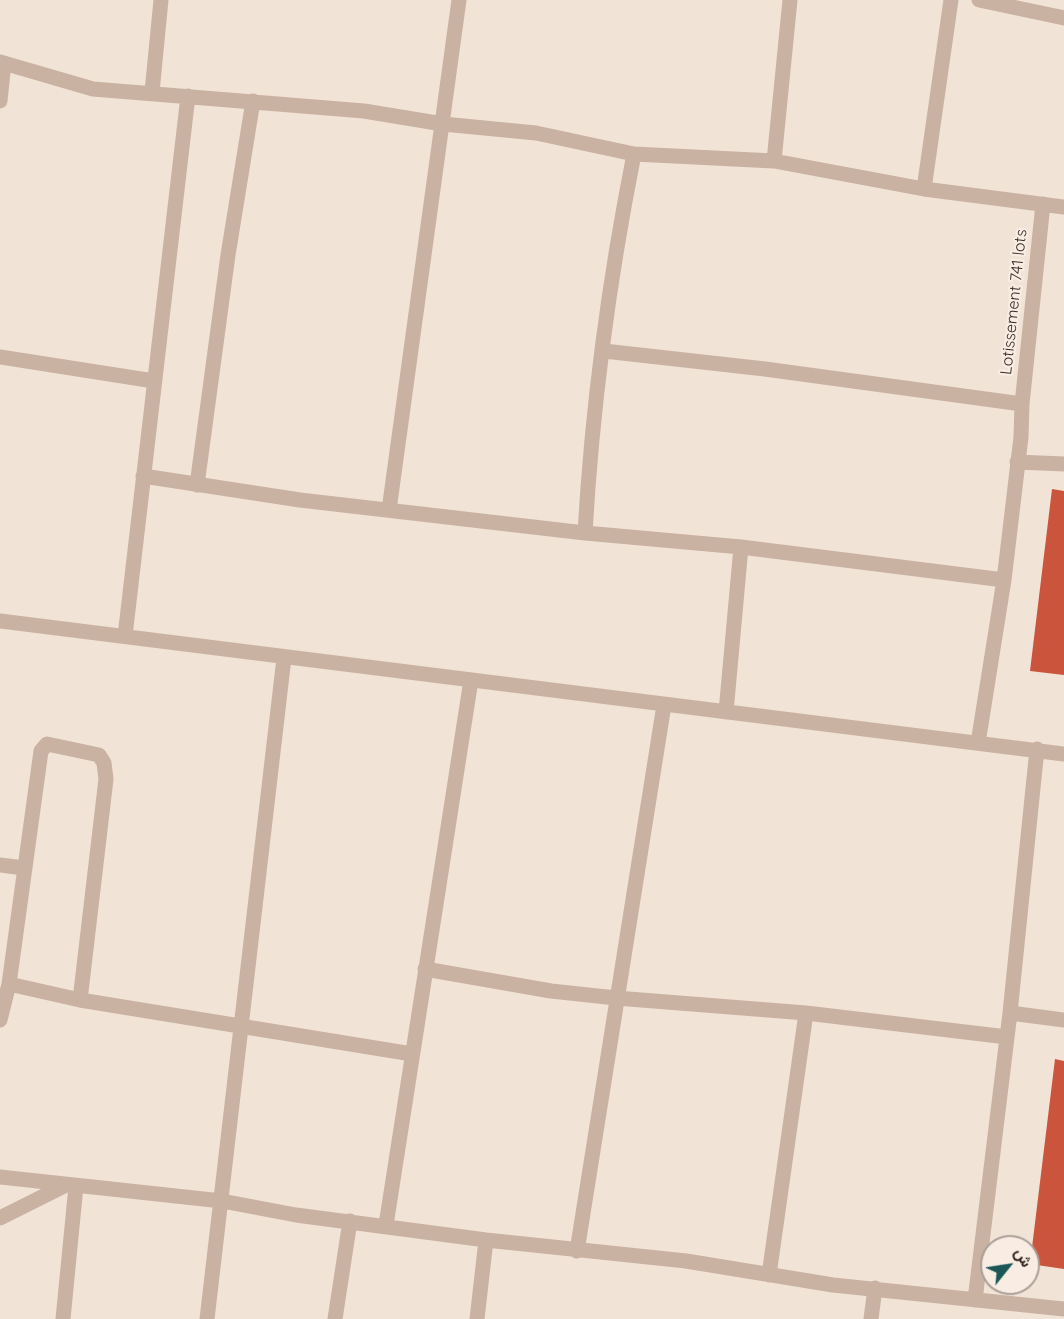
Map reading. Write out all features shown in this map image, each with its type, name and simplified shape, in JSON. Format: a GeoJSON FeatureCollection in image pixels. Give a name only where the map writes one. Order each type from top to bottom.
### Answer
{"type":"FeatureCollection","features":[{"type":"Feature","properties":{"kind":"street"},"geometry":{"type":"LineString","coordinates":[[152,92],[162,0]]}},
{"type":"Feature","properties":{"kind":"street"},"geometry":{"type":"LineString","coordinates":[[389,510],[459,0]]}},
{"type":"Feature","properties":{"kind":"street"},"geometry":{"type":"LineString","coordinates":[[774,161],[790,0]]}},
{"type":"Feature","properties":{"kind":"street"},"geometry":{"type":"LineString","coordinates":[[924,189],[951,0]]}},
{"type":"Feature","properties":{"kind":"street"},"geometry":{"type":"LineString","coordinates":[[979,0],[1064,18]]}},
{"type":"Feature","properties":{"kind":"street"},"geometry":{"type":"LineString","coordinates":[[0,101],[2,63],[93,89],[364,111],[443,124],[536,133],[634,154],[774,161],[924,189],[1064,207]]}},
{"type":"Feature","properties":{"kind":"street"},"geometry":{"type":"LineString","coordinates":[[125,636],[188,96]]}},
{"type":"Feature","properties":{"kind":"street"},"geometry":{"type":"LineString","coordinates":[[197,485],[219,314],[253,101]]}},
{"type":"Feature","properties":{"kind":"street"},"geometry":{"type":"LineString","coordinates":[[585,533],[589,469],[604,351],[623,207],[634,154]]}},
{"type":"Feature","properties":{"kind":"street","name":"Lotissement 741 lots"},"geometry":{"type":"LineString","coordinates":[[1004,580],[1043,204]]}},
{"type":"Feature","properties":{"kind":"street"},"geometry":{"type":"LineString","coordinates":[[604,351],[765,369],[1022,404]]}},
{"type":"Feature","properties":{"kind":"street"},"geometry":{"type":"LineString","coordinates":[[0,357],[154,381]]}},
{"type":"Feature","properties":{"kind":"street"},"geometry":{"type":"LineString","coordinates":[[1017,462],[1064,464]]}},
{"type":"Feature","properties":{"kind":"street"},"geometry":{"type":"LineString","coordinates":[[143,476],[389,510],[585,533],[741,547],[1004,580],[978,743]]}},
{"type":"Feature","properties":{"kind":"street"},"geometry":{"type":"LineString","coordinates":[[726,712],[741,547]]}},
{"type":"Feature","properties":{"kind":"street"},"geometry":{"type":"LineString","coordinates":[[0,621],[1064,754]]}},
{"type":"Feature","properties":{"kind":"street"},"geometry":{"type":"LineString","coordinates":[[207,1319],[243,1027],[284,658]]}},
{"type":"Feature","properties":{"kind":"street"},"geometry":{"type":"LineString","coordinates":[[386,1225],[471,680]]}},
{"type":"Feature","properties":{"kind":"street"},"geometry":{"type":"LineString","coordinates":[[577,1251],[664,705]]}},
{"type":"Feature","properties":{"kind":"street"},"geometry":{"type":"LineString","coordinates":[[0,1020],[9,984],[41,751],[47,744],[99,755],[104,763],[106,778],[80,1000]]}},
{"type":"Feature","properties":{"kind":"street"},"geometry":{"type":"LineString","coordinates":[[975,1300],[1010,1013],[1037,749]]}},
{"type":"Feature","properties":{"kind":"street"},"geometry":{"type":"LineString","coordinates":[[0,865],[24,868]]}},
{"type":"Feature","properties":{"kind":"street"},"geometry":{"type":"LineString","coordinates":[[425,969],[551,991],[806,1014],[1007,1037]]}},
{"type":"Feature","properties":{"kind":"street"},"geometry":{"type":"LineString","coordinates":[[9,984],[80,1000],[412,1054]]}},
{"type":"Feature","properties":{"kind":"street"},"geometry":{"type":"LineString","coordinates":[[1010,1013],[1064,1020]]}},
{"type":"Feature","properties":{"kind":"street"},"geometry":{"type":"LineString","coordinates":[[769,1275],[806,1014]]}},
{"type":"Feature","properties":{"kind":"street"},"geometry":{"type":"LineString","coordinates":[[0,1177],[222,1201],[296,1215],[386,1225],[486,1240],[686,1261],[832,1285],[1064,1309]]}},
{"type":"Feature","properties":{"kind":"street"},"geometry":{"type":"LineString","coordinates":[[0,1218],[71,1186]]}},
{"type":"Feature","properties":{"kind":"street"},"geometry":{"type":"LineString","coordinates":[[63,1319],[71,1186]]}},
{"type":"Feature","properties":{"kind":"street"},"geometry":{"type":"LineString","coordinates":[[335,1319],[350,1221]]}},
{"type":"Feature","properties":{"kind":"street"},"geometry":{"type":"LineString","coordinates":[[477,1319],[486,1240]]}},
{"type":"Feature","properties":{"kind":"street"},"geometry":{"type":"LineString","coordinates":[[871,1319],[875,1288]]}},
{"type":"Feature","properties":{"kind":"building"},"geometry":{"type":"Polygon","coordinates":[[[1052,489],[1064,491],[1064,675],[1030,671],[1052,489]]]}},
{"type":"Feature","properties":{"kind":"building"},"geometry":{"type":"Polygon","coordinates":[[[1055,1059],[1064,1061],[1064,1269],[1040,1265],[1040,1235],[1034,1235],[1055,1059]]]}}]}
